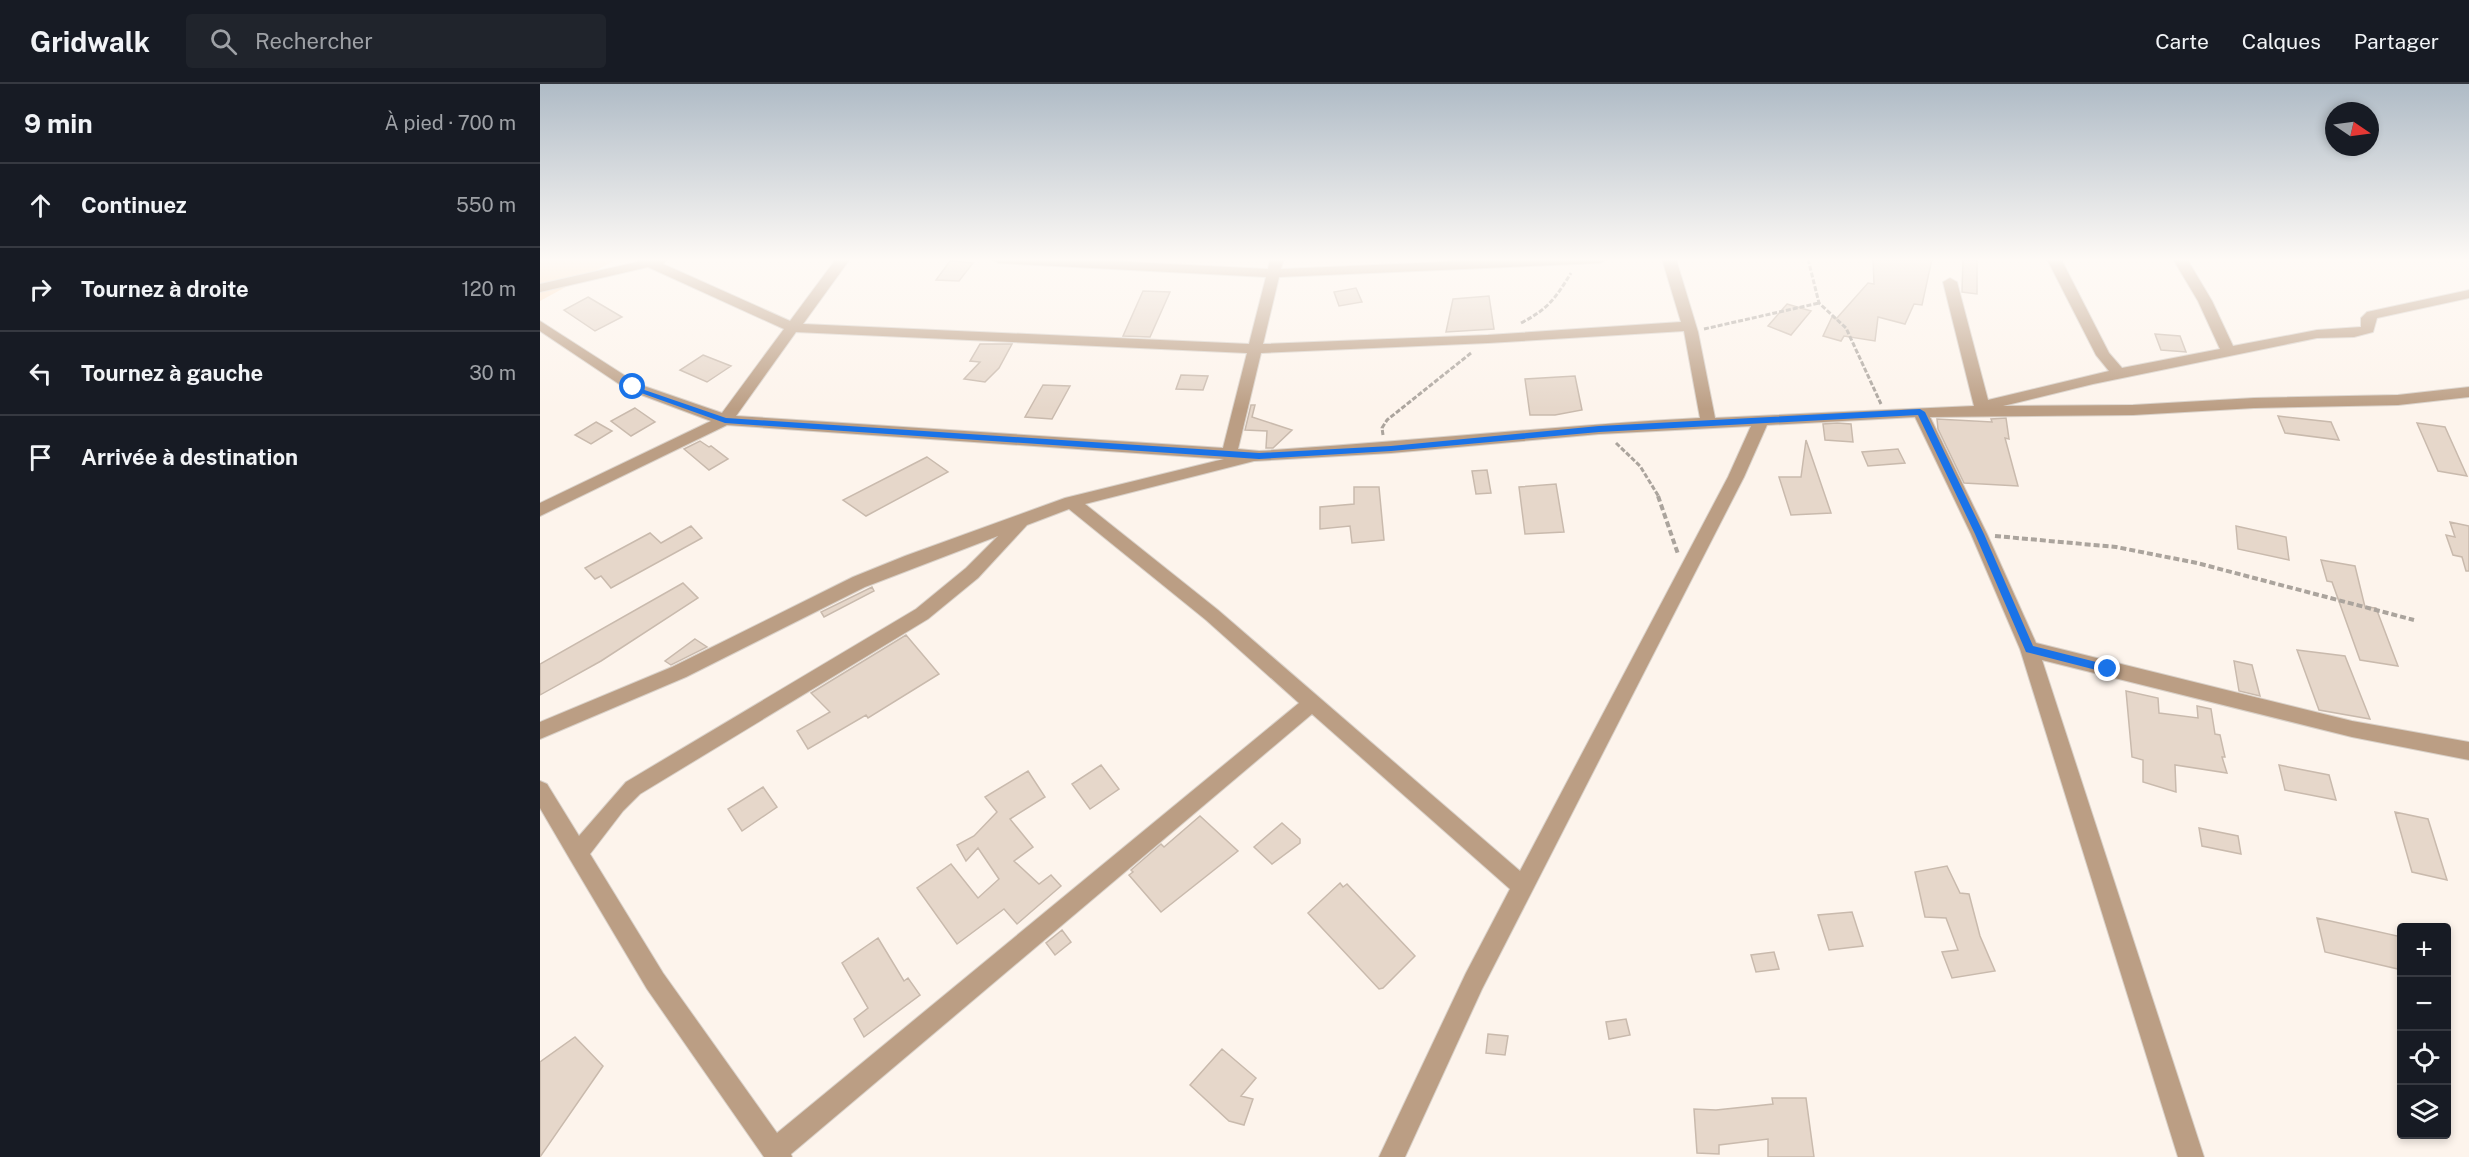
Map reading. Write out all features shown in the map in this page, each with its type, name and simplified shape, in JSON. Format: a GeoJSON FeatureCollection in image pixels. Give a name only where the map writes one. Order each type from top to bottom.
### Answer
{"type":"FeatureCollection","features":[{"type":"Feature","properties":{"kind":"street"},"geometry":{"type":"LineString","coordinates":[[752,309],[794,328],[1254,349],[1690,329]]}},
{"type":"Feature","properties":{"kind":"street"},"geometry":{"type":"LineString","coordinates":[[540,510],[725,420],[807,309]]}},
{"type":"Feature","properties":{"kind":"street"},"geometry":{"type":"LineString","coordinates":[[1229,454],[1264,309]]}},
{"type":"Feature","properties":{"kind":"street"},"geometry":{"type":"LineString","coordinates":[[1684,309],[1709,424]]}},
{"type":"Feature","properties":{"kind":"street"},"geometry":{"type":"LineString","coordinates":[[1957,309],[1982,409]]}},
{"type":"Feature","properties":{"kind":"street"},"geometry":{"type":"LineString","coordinates":[[2080,309],[2103,355],[2118,374]]}},
{"type":"Feature","properties":{"kind":"street"},"geometry":{"type":"LineString","coordinates":[[2209,309],[2229,353]]}},
{"type":"Feature","properties":{"kind":"street"},"geometry":{"type":"LineString","coordinates":[[540,326],[633,387],[725,420],[1259,456],[1391,448],[1599,429],[1920,412],[1953,413],[1982,409],[2118,374],[2317,334],[2365,331],[2368,328],[2368,318],[2372,315],[2399,309]]}},
{"type":"Feature","properties":{"kind":"street"},"geometry":{"type":"LineString","coordinates":[[1982,409],[2133,410],[2254,403],[2398,400],[2469,392]]}},
{"type":"Feature","properties":{"kind":"street"},"geometry":{"type":"LineString","coordinates":[[1920,412],[1979,534],[2029,649],[2191,1157]]}},
{"type":"Feature","properties":{"kind":"street"},"geometry":{"type":"LineString","coordinates":[[1392,1157],[1474,981],[1736,477],[1761,421]]}},
{"type":"Feature","properties":{"kind":"street"},"geometry":{"type":"LineString","coordinates":[[540,731],[679,672],[859,582],[1071,502],[1190,475],[1259,456]]}},
{"type":"Feature","properties":{"kind":"street"},"geometry":{"type":"LineString","coordinates":[[1071,502],[1212,615],[1523,887]]}},
{"type":"Feature","properties":{"kind":"street"},"geometry":{"type":"LineString","coordinates":[[578,854],[616,805],[633,788],[922,614],[972,573],[1022,521]]}},
{"type":"Feature","properties":{"kind":"street"},"geometry":{"type":"LineString","coordinates":[[2029,649],[2352,729],[2469,751]]}},
{"type":"Feature","properties":{"kind":"street"},"geometry":{"type":"LineString","coordinates":[[540,790],[655,981],[777,1154],[1312,703]]}},
{"type":"Feature","properties":{"kind":"path"},"geometry":{"type":"LineString","coordinates":[[1690,329],[1789,309]]}},
{"type":"Feature","properties":{"kind":"path"},"geometry":{"type":"LineString","coordinates":[[1826,309],[1846,328],[1886,415]]}},
{"type":"Feature","properties":{"kind":"path"},"geometry":{"type":"LineString","coordinates":[[1599,429],[1633,456],[1654,484],[1668,514],[1684,575]]}},
{"type":"Feature","properties":{"kind":"path"},"geometry":{"type":"LineString","coordinates":[[1979,534],[2127,549],[2197,563],[2414,620]]}},
{"type":"Feature","properties":{"kind":"building"},"geometry":{"type":"Polygon","coordinates":[[[609,309],[622,317],[595,331],[564,310],[609,309]]]}},
{"type":"Feature","properties":{"kind":"building"},"geometry":{"type":"Polygon","coordinates":[[[1135,309],[1162,309],[1150,337],[1123,336],[1135,309]]]}},
{"type":"Feature","properties":{"kind":"building"},"geometry":{"type":"Polygon","coordinates":[[[1451,309],[1491,309],[1494,329],[1446,332],[1451,309]]]}},
{"type":"Feature","properties":{"kind":"building"},"geometry":{"type":"Polygon","coordinates":[[[1783,309],[1811,311],[1791,335],[1768,326],[1783,309]]]}},
{"type":"Feature","properties":{"kind":"building"},"geometry":{"type":"Polygon","coordinates":[[[1845,309],[1912,309],[1905,324],[1878,317],[1875,341],[1844,336],[1841,341],[1823,336],[1832,317],[1836,319],[1845,309]]]}},
{"type":"Feature","properties":{"kind":"building"},"geometry":{"type":"Polygon","coordinates":[[[2155,334],[2180,336],[2186,352],[2161,350],[2155,334]]]}},
{"type":"Feature","properties":{"kind":"building"},"geometry":{"type":"Polygon","coordinates":[[[980,344],[1012,344],[999,368],[985,382],[964,379],[980,362],[970,361],[980,344]]]}},
{"type":"Feature","properties":{"kind":"building"},"geometry":{"type":"Polygon","coordinates":[[[703,355],[731,366],[707,382],[680,370],[703,355]]]}},
{"type":"Feature","properties":{"kind":"building"},"geometry":{"type":"Polygon","coordinates":[[[1181,375],[1208,376],[1203,390],[1176,389],[1181,375]]]}},
{"type":"Feature","properties":{"kind":"building"},"geometry":{"type":"Polygon","coordinates":[[[1575,376],[1582,410],[1555,415],[1530,415],[1525,379],[1575,376]]]}},
{"type":"Feature","properties":{"kind":"building"},"geometry":{"type":"Polygon","coordinates":[[[1043,385],[1070,386],[1052,419],[1025,417],[1043,385]]]}},
{"type":"Feature","properties":{"kind":"building"},"geometry":{"type":"Polygon","coordinates":[[[1251,405],[1255,405],[1252,417],[1292,430],[1273,448],[1266,448],[1267,431],[1245,430],[1251,405]]]}},
{"type":"Feature","properties":{"kind":"building"},"geometry":{"type":"Polygon","coordinates":[[[635,408],[655,422],[631,436],[611,421],[635,408]]]}},
{"type":"Feature","properties":{"kind":"building"},"geometry":{"type":"Polygon","coordinates":[[[2278,416],[2331,422],[2339,440],[2285,433],[2278,416]]]}},
{"type":"Feature","properties":{"kind":"building"},"geometry":{"type":"Polygon","coordinates":[[[2006,418],[2009,439],[2005,438],[2018,486],[1964,483],[1938,429],[1937,419],[1992,422],[1991,419],[2006,418]]]}},
{"type":"Feature","properties":{"kind":"building"},"geometry":{"type":"Polygon","coordinates":[[[596,422],[612,431],[591,444],[575,435],[596,422]]]}},
{"type":"Feature","properties":{"kind":"building"},"geometry":{"type":"Polygon","coordinates":[[[2417,423],[2445,427],[2467,476],[2438,471],[2417,423]]]}},
{"type":"Feature","properties":{"kind":"building"},"geometry":{"type":"Polygon","coordinates":[[[1823,424],[1851,424],[1853,442],[1825,440],[1823,424]]]}},
{"type":"Feature","properties":{"kind":"building"},"geometry":{"type":"Polygon","coordinates":[[[1806,440],[1831,513],[1791,515],[1779,477],[1801,477],[1806,440]]]}},
{"type":"Feature","properties":{"kind":"building"},"geometry":{"type":"Polygon","coordinates":[[[700,441],[728,459],[709,470],[684,449],[700,441]]]}},
{"type":"Feature","properties":{"kind":"building"},"geometry":{"type":"Polygon","coordinates":[[[1898,449],[1905,463],[1868,466],[1862,452],[1898,449]]]}},
{"type":"Feature","properties":{"kind":"building"},"geometry":{"type":"Polygon","coordinates":[[[927,457],[948,472],[866,516],[843,500],[927,457]]]}},
{"type":"Feature","properties":{"kind":"building"},"geometry":{"type":"Polygon","coordinates":[[[1487,470],[1491,493],[1476,494],[1472,471],[1487,470]]]}},
{"type":"Feature","properties":{"kind":"building"},"geometry":{"type":"Polygon","coordinates":[[[1556,484],[1564,532],[1525,534],[1519,487],[1556,484]]]}},
{"type":"Feature","properties":{"kind":"building"},"geometry":{"type":"Polygon","coordinates":[[[1354,487],[1379,487],[1384,540],[1352,543],[1350,526],[1320,529],[1320,507],[1354,504],[1354,487]]]}},
{"type":"Feature","properties":{"kind":"building"},"geometry":{"type":"Polygon","coordinates":[[[2450,522],[2469,526],[2469,571],[2466,571],[2462,557],[2453,555],[2446,535],[2455,537],[2450,522]]]}},
{"type":"Feature","properties":{"kind":"building"},"geometry":{"type":"Polygon","coordinates":[[[691,526],[702,538],[611,588],[601,576],[595,579],[585,568],[650,533],[661,543],[691,526]]]}},
{"type":"Feature","properties":{"kind":"building"},"geometry":{"type":"Polygon","coordinates":[[[2236,526],[2286,537],[2289,560],[2238,549],[2236,526]]]}},
{"type":"Feature","properties":{"kind":"building"},"geometry":{"type":"Polygon","coordinates":[[[2321,560],[2355,566],[2365,607],[2376,608],[2398,666],[2360,660],[2332,582],[2327,581],[2321,560]]]}},
{"type":"Feature","properties":{"kind":"building"},"geometry":{"type":"Polygon","coordinates":[[[683,583],[698,598],[601,661],[540,695],[540,664],[683,583]]]}},
{"type":"Feature","properties":{"kind":"building"},"geometry":{"type":"Polygon","coordinates":[[[872,587],[874,591],[824,617],[821,612],[872,587]]]}},
{"type":"Feature","properties":{"kind":"building"},"geometry":{"type":"Polygon","coordinates":[[[906,635],[939,674],[868,718],[866,715],[808,749],[797,731],[830,712],[811,693],[906,635]]]}},
{"type":"Feature","properties":{"kind":"building"},"geometry":{"type":"Polygon","coordinates":[[[695,639],[707,647],[671,665],[665,661],[695,639]]]}},
{"type":"Feature","properties":{"kind":"building"},"geometry":{"type":"Polygon","coordinates":[[[2297,650],[2345,656],[2370,719],[2319,710],[2297,650]]]}},
{"type":"Feature","properties":{"kind":"building"},"geometry":{"type":"Polygon","coordinates":[[[2234,661],[2252,665],[2260,696],[2239,691],[2234,661]]]}},
{"type":"Feature","properties":{"kind":"building"},"geometry":{"type":"Polygon","coordinates":[[[2126,691],[2158,698],[2159,713],[2198,718],[2197,706],[2211,709],[2215,734],[2220,735],[2225,757],[2222,757],[2227,773],[2175,765],[2176,792],[2143,782],[2143,760],[2132,757],[2126,691]]]}},
{"type":"Feature","properties":{"kind":"building"},"geometry":{"type":"Polygon","coordinates":[[[1101,765],[1119,789],[1090,809],[1072,784],[1101,765]]]}},
{"type":"Feature","properties":{"kind":"building"},"geometry":{"type":"Polygon","coordinates":[[[2279,765],[2329,775],[2336,800],[2285,790],[2279,765]]]}},
{"type":"Feature","properties":{"kind":"building"},"geometry":{"type":"Polygon","coordinates":[[[1028,771],[1045,797],[1010,819],[1033,847],[1014,861],[1039,884],[1051,875],[1061,886],[1017,924],[1004,909],[957,944],[917,888],[951,864],[978,898],[999,879],[978,848],[966,861],[957,845],[974,836],[997,812],[985,797],[1028,771]]]}},
{"type":"Feature","properties":{"kind":"building"},"geometry":{"type":"Polygon","coordinates":[[[763,787],[777,807],[742,831],[728,809],[763,787]]]}},
{"type":"Feature","properties":{"kind":"building"},"geometry":{"type":"Polygon","coordinates":[[[2395,812],[2428,819],[2447,880],[2412,872],[2395,812]]]}},
{"type":"Feature","properties":{"kind":"building"},"geometry":{"type":"Polygon","coordinates":[[[1200,816],[1238,851],[1161,912],[1129,875],[1133,872],[1131,870],[1161,844],[1164,847],[1200,816]]]}},
{"type":"Feature","properties":{"kind":"building"},"geometry":{"type":"Polygon","coordinates":[[[1282,823],[1300,839],[1300,843],[1272,864],[1254,847],[1282,823]]]}},
{"type":"Feature","properties":{"kind":"building"},"geometry":{"type":"Polygon","coordinates":[[[2199,828],[2238,836],[2241,854],[2202,846],[2199,828]]]}},
{"type":"Feature","properties":{"kind":"building"},"geometry":{"type":"Polygon","coordinates":[[[1947,866],[1960,893],[1969,894],[1980,936],[1995,971],[1952,978],[1942,952],[1958,950],[1946,918],[1925,917],[1915,872],[1947,866]]]}},
{"type":"Feature","properties":{"kind":"building"},"geometry":{"type":"Polygon","coordinates":[[[1340,883],[1343,887],[1347,884],[1415,956],[1383,988],[1379,989],[1308,913],[1340,883]]]}},
{"type":"Feature","properties":{"kind":"building"},"geometry":{"type":"Polygon","coordinates":[[[1852,912],[1863,946],[1829,950],[1818,915],[1852,912]]]}},
{"type":"Feature","properties":{"kind":"building"},"geometry":{"type":"Polygon","coordinates":[[[2317,918],[2397,936],[2397,969],[2325,952],[2317,918]]]}},
{"type":"Feature","properties":{"kind":"building"},"geometry":{"type":"Polygon","coordinates":[[[1062,930],[1071,942],[1055,955],[1046,943],[1062,930]]]}},
{"type":"Feature","properties":{"kind":"building"},"geometry":{"type":"Polygon","coordinates":[[[878,938],[904,981],[908,978],[920,995],[864,1037],[854,1019],[868,1008],[842,963],[878,938]]]}},
{"type":"Feature","properties":{"kind":"building"},"geometry":{"type":"Polygon","coordinates":[[[1774,952],[1779,969],[1756,972],[1751,955],[1774,952]]]}},
{"type":"Feature","properties":{"kind":"building"},"geometry":{"type":"Polygon","coordinates":[[[1626,1019],[1630,1035],[1609,1039],[1606,1022],[1626,1019]]]}},
{"type":"Feature","properties":{"kind":"building"},"geometry":{"type":"Polygon","coordinates":[[[1488,1034],[1508,1036],[1505,1055],[1486,1053],[1488,1034]]]}},
{"type":"Feature","properties":{"kind":"building"},"geometry":{"type":"Polygon","coordinates":[[[575,1037],[603,1066],[540,1157],[540,1062],[575,1037]]]}},
{"type":"Feature","properties":{"kind":"building"},"geometry":{"type":"Polygon","coordinates":[[[1222,1049],[1256,1078],[1241,1096],[1253,1099],[1244,1125],[1229,1121],[1190,1085],[1222,1049]]]}},
{"type":"Feature","properties":{"kind":"building"},"geometry":{"type":"Polygon","coordinates":[[[1772,1098],[1806,1098],[1814,1157],[1768,1157],[1768,1139],[1719,1145],[1719,1154],[1697,1153],[1694,1109],[1716,1110],[1773,1104],[1772,1098]]]}},
{"type":"Feature","properties":{"kind":"route"},"geometry":{"type":"LineString","coordinates":[[633,387],[725,420],[1259,456],[1391,448],[1599,429],[1920,412],[1979,534],[2029,649],[2108,669]]}}]}
